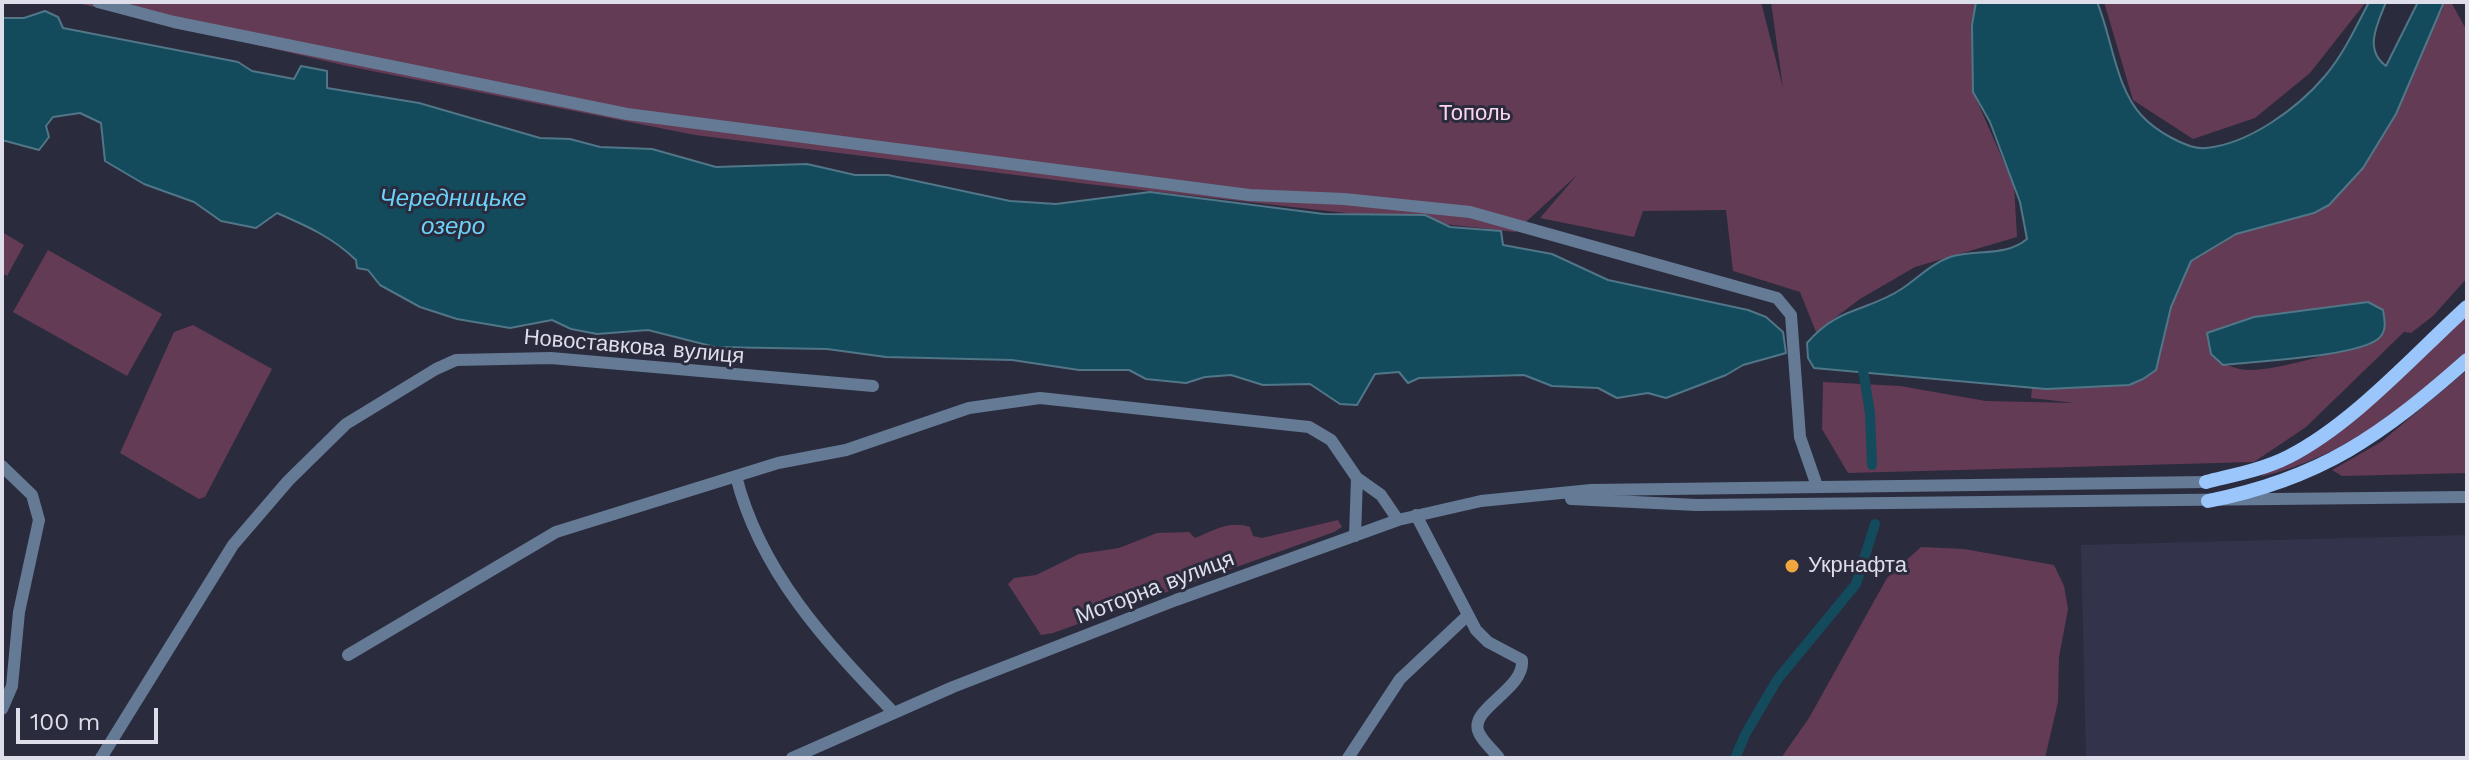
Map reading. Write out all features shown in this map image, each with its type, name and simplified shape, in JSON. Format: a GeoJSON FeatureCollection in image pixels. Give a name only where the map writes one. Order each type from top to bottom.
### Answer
{"type":"FeatureCollection","features":[{"type":"Feature","properties":{"kind":"main road"},"geometry":{"type":"LineString","coordinates":[[2206,482],[2256,470],[2288,457],[2317,440],[2467,307]]}},
{"type":"Feature","properties":{"kind":"main road"},"geometry":{"type":"LineString","coordinates":[[2208,501],[2254,492],[2307,473],[2385,430],[2467,360]]}},
{"type":"Feature","properties":{"kind":"main road"},"geometry":{"type":"LineString","coordinates":[[2206,482],[2256,483],[2307,473]]}},
{"type":"Feature","properties":{"kind":"street"},"geometry":{"type":"LineString","coordinates":[[98,2],[174,22],[627,114],[1249,195],[1344,199],[1470,212],[1777,298],[1791,315],[1800,437],[1817,486]]}},
{"type":"Feature","properties":{"kind":"street","name":"Новоставкова вулиця"},"geometry":{"type":"LineString","coordinates":[[101,758],[233,545],[288,481],[346,424],[436,369],[456,360],[551,358],[873,386]]}},
{"type":"Feature","properties":{"kind":"street"},"geometry":{"type":"LineString","coordinates":[[348,655],[556,532],[736,476],[846,450],[969,408],[1040,398],[1309,427],[1331,440],[1357,478],[1381,495],[1398,520]]}},
{"type":"Feature","properties":{"kind":"street"},"geometry":{"type":"LineString","coordinates":[[2,466],[32,495],[39,520],[19,612],[12,686],[2,709]]}},
{"type":"Feature","properties":{"kind":"street"},"geometry":{"type":"LineString","coordinates":[[736,476],[786,590],[811,625],[893,712]]}},
{"type":"Feature","properties":{"kind":"street"},"geometry":{"type":"LineString","coordinates":[[1355,536],[1357,478]]}},
{"type":"Feature","properties":{"kind":"street"},"geometry":{"type":"LineString","coordinates":[[1544,496],[1591,490],[2206,482]]}},
{"type":"Feature","properties":{"kind":"street"},"geometry":{"type":"LineString","coordinates":[[2036,484],[2037,502]]}},
{"type":"Feature","properties":{"kind":"street"},"geometry":{"type":"LineString","coordinates":[[1544,496],[1697,505],[2467,497]]}},
{"type":"Feature","properties":{"kind":"street","name":"Моторна вулиця"},"geometry":{"type":"LineString","coordinates":[[792,758],[893,712],[1176,600],[1398,520],[1481,501],[1544,496]]}},
{"type":"Feature","properties":{"kind":"street"},"geometry":{"type":"LineString","coordinates":[[1416,515],[1455,584],[1467,616],[1488,642],[1522,660],[1518,680],[1486,710],[1477,724],[1478,732],[1499,758]]}},
{"type":"Feature","properties":{"kind":"street"},"geometry":{"type":"LineString","coordinates":[[1348,758],[1400,679],[1467,616]]}},
{"type":"Feature","properties":{"kind":"shaded area"},"geometry":{"type":"Polygon","coordinates":[[[2467,535],[2467,758],[2086,758],[2081,545],[2467,535]]]}},
{"type":"Feature","properties":{"kind":"green space","name":"Тополь"},"geometry":{"type":"Polygon","coordinates":[[[73,2],[1761,2],[1783,88],[1771,2],[1981,2],[1973,92],[2014,185],[2017,237],[1915,267],[1860,299],[1816,332],[1800,292],[1733,271],[1726,210],[1643,211],[1634,237],[1540,218],[1577,175],[1515,232],[1088,184],[695,135],[347,66],[73,2]]]}},
{"type":"Feature","properties":{"kind":"green space"},"geometry":{"type":"Polygon","coordinates":[[[2104,2],[2366,2],[2310,73],[2255,118],[2193,139],[2133,100],[2104,2]]]}},
{"type":"Feature","properties":{"kind":"green space"},"geometry":{"type":"Polygon","coordinates":[[[2444,2],[2451,2],[2467,31],[2467,278],[2433,316],[2411,333],[2404,332],[2306,427],[2254,462],[1848,473],[1822,429],[1823,382],[1900,386],[1986,401],[2075,403],[2031,398],[2032,388],[2128,385],[2156,370],[2171,307],[2190,261],[2236,234],[2442,11],[2444,2]],[[2368,302],[2304,313],[2211,354],[2234,368],[2263,369],[2378,339],[2368,302]]]}},
{"type":"Feature","properties":{"kind":"green space"},"geometry":{"type":"Polygon","coordinates":[[[2,232],[24,245],[7,276],[2,273],[2,232]]]}},
{"type":"Feature","properties":{"kind":"green space"},"geometry":{"type":"Polygon","coordinates":[[[48,250],[162,314],[127,376],[13,312],[48,250]]]}},
{"type":"Feature","properties":{"kind":"green space"},"geometry":{"type":"Polygon","coordinates":[[[2467,316],[2467,351],[2395,411],[2320,457],[2260,477],[2467,316]]]}},
{"type":"Feature","properties":{"kind":"green space"},"geometry":{"type":"Polygon","coordinates":[[[193,325],[272,369],[205,497],[199,499],[120,453],[174,332],[193,325]]]}},
{"type":"Feature","properties":{"kind":"green space"},"geometry":{"type":"Polygon","coordinates":[[[2467,370],[2467,473],[2342,476],[2332,470],[2381,442],[2467,370]]]}},
{"type":"Feature","properties":{"kind":"green space"},"geometry":{"type":"Polygon","coordinates":[[[1338,520],[1342,527],[1334,532],[1053,633],[1041,635],[1008,584],[1014,578],[1036,575],[1079,554],[1119,548],[1157,533],[1189,532],[1195,538],[1222,527],[1243,525],[1250,527],[1253,536],[1262,538],[1338,520]]]}},
{"type":"Feature","properties":{"kind":"green space"},"geometry":{"type":"Polygon","coordinates":[[[1921,547],[1964,549],[2054,565],[2064,586],[2068,609],[2059,657],[2058,702],[2045,758],[1781,758],[1809,718],[1887,578],[1921,547]]]}},
{"type":"Feature","properties":{"kind":"water"},"geometry":{"type":"Polygon","coordinates":[[[1976,2],[2097,2],[2120,76],[2133,104],[2163,133],[2190,146],[2206,148],[2239,140],[2255,132],[2301,100],[2338,59],[2369,2],[2386,2],[2376,27],[2374,44],[2375,52],[2386,66],[2418,2],[2444,2],[2396,114],[2363,168],[2329,205],[2314,213],[2236,234],[2191,261],[2171,307],[2156,370],[2143,379],[2129,385],[2046,389],[1814,368],[1808,358],[1807,343],[1830,322],[1890,296],[1950,257],[2010,248],[2027,239],[2020,202],[1990,122],[1973,92],[1972,25],[1976,2]]]}},
{"type":"Feature","properties":{"kind":"water","name":"Чередницьке озеро"},"geometry":{"type":"Polygon","coordinates":[[[45,11],[58,17],[63,28],[238,62],[252,71],[294,79],[301,66],[327,71],[327,88],[419,103],[540,138],[570,139],[600,147],[652,149],[716,167],[807,164],[855,175],[888,175],[1010,201],[1056,204],[1150,192],[1324,214],[1425,215],[1450,227],[1501,231],[1503,245],[1552,254],[1608,280],[1748,310],[1766,317],[1783,332],[1786,353],[1743,365],[1726,375],[1666,398],[1648,393],[1617,398],[1598,388],[1552,386],[1524,375],[1419,378],[1408,383],[1399,372],[1375,374],[1357,405],[1340,404],[1310,384],[1263,385],[1231,375],[1205,377],[1186,383],[1146,379],[1129,370],[1079,370],[1012,360],[886,357],[827,349],[715,347],[648,330],[597,334],[571,329],[552,320],[510,328],[457,319],[420,307],[380,285],[368,270],[357,268],[356,260],[328,238],[277,213],[256,228],[221,221],[194,202],[144,184],[105,161],[101,123],[80,113],[53,117],[46,126],[49,137],[39,150],[2,140],[2,18],[24,18],[45,11]]]}},
{"type":"Feature","properties":{"kind":"water"},"geometry":{"type":"Polygon","coordinates":[[[2368,302],[2383,310],[2385,326],[2378,339],[2366,345],[2327,354],[2223,365],[2211,354],[2207,333],[2254,317],[2368,302]]]}},
{"type":"Feature","properties":{"kind":"waterway"},"geometry":{"type":"LineString","coordinates":[[1863,370],[1870,413],[1872,465]]}},
{"type":"Feature","properties":{"kind":"waterway"},"geometry":{"type":"LineString","coordinates":[[1735,758],[1777,680],[1856,584],[1875,524]]}},
{"type":"Feature","properties":{"kind":"place","name":"Укрнафта"},"geometry":{"type":"Point","coordinates":[1792,566]}}]}
